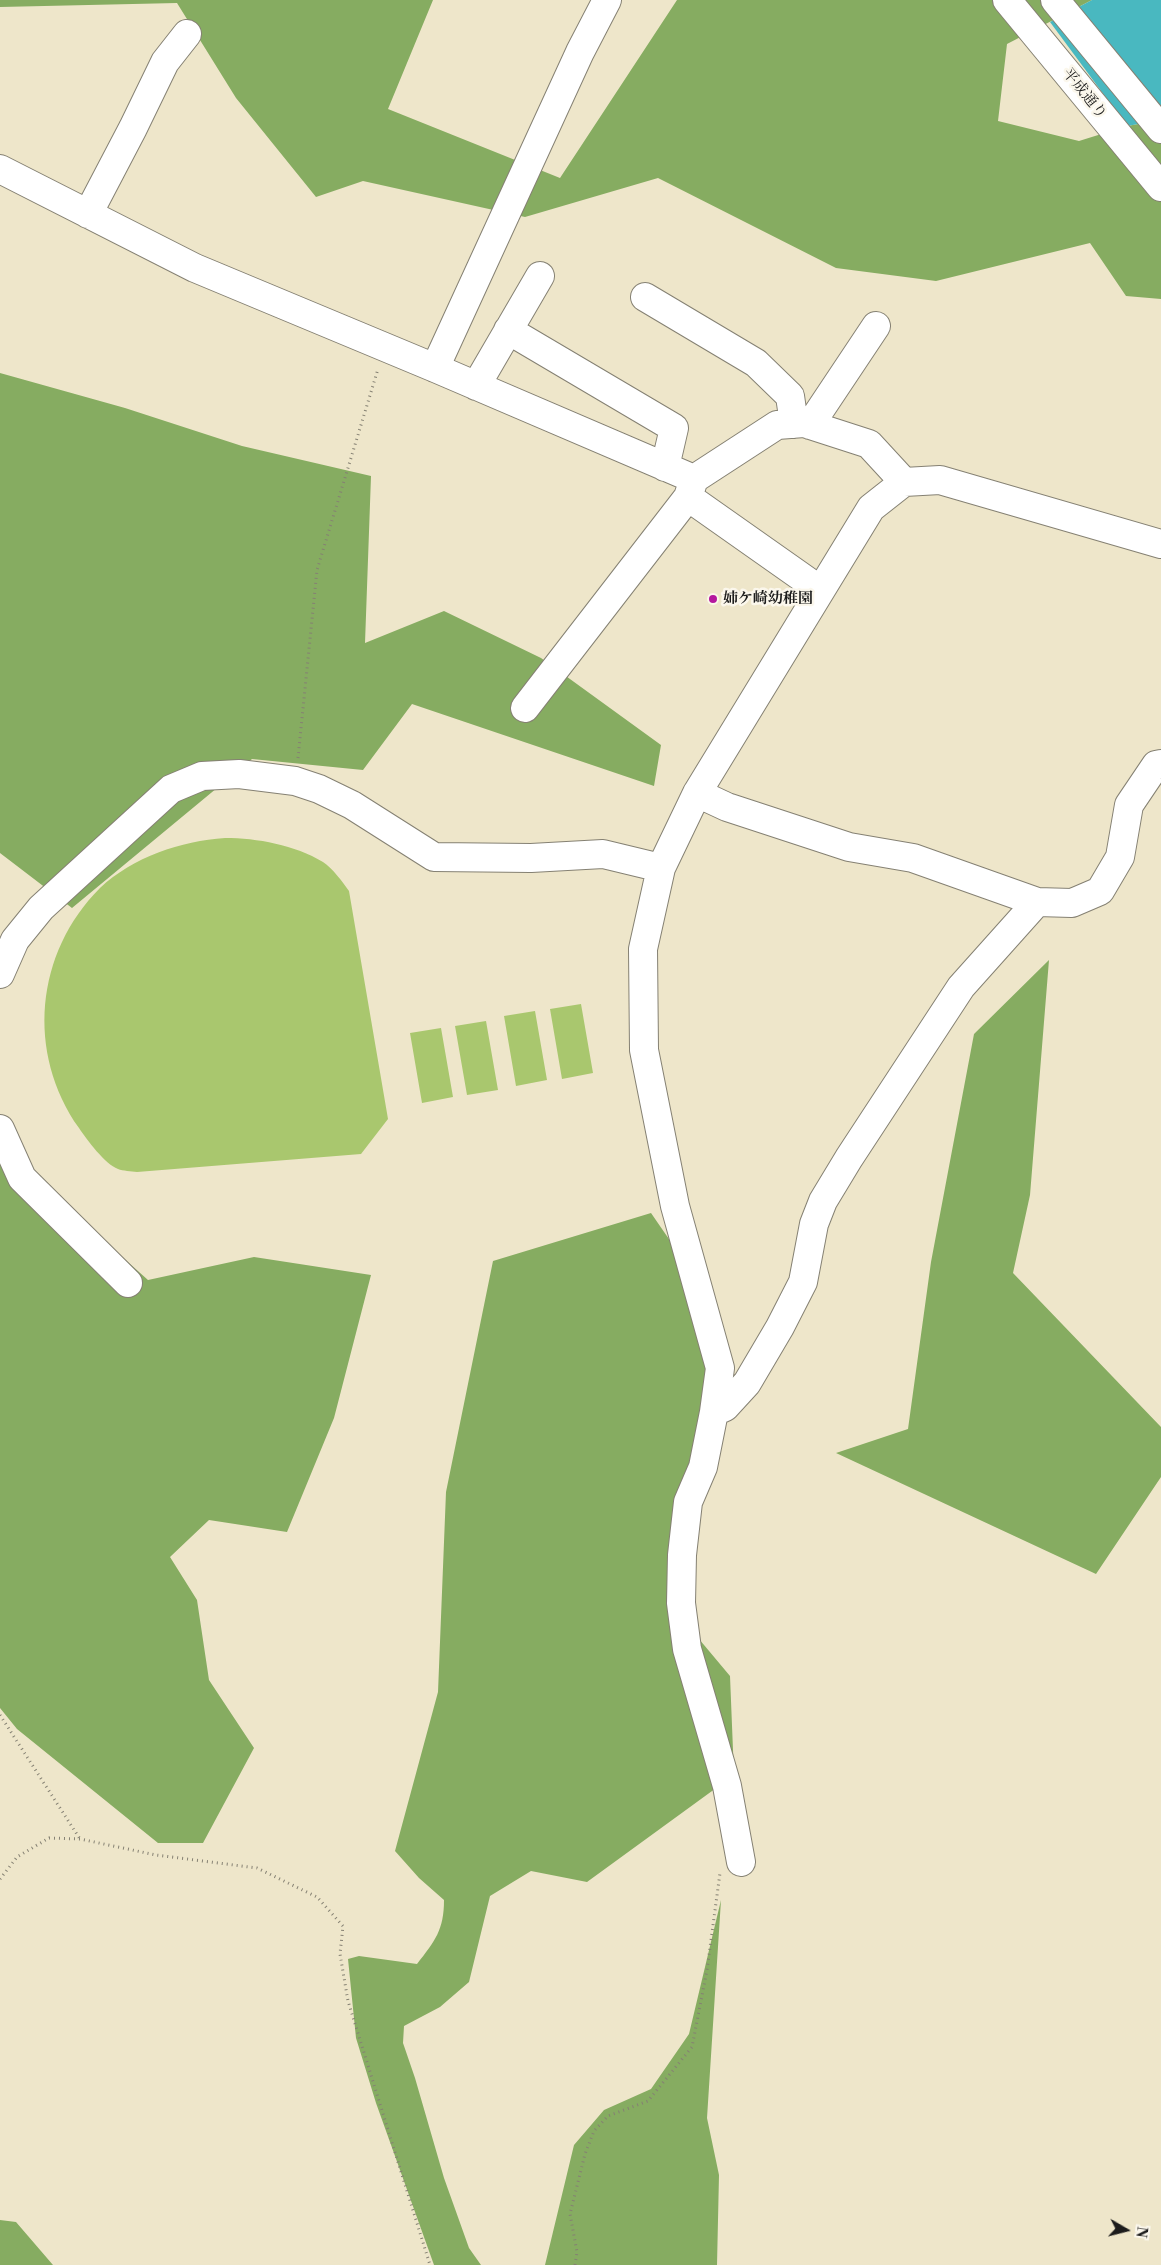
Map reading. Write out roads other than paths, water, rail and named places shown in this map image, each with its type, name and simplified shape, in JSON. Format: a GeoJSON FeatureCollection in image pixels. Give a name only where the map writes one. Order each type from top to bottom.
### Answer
{"type":"FeatureCollection","features":[{"type":"Feature","properties":{"kind":"street"},"geometry":{"type":"LineString","coordinates":[[435,368],[580,52],[606,0]]}},
{"type":"Feature","properties":{"kind":"street","name":"平成通り"},"geometry":{"type":"LineString","coordinates":[[1007,0],[1161,187]]}},
{"type":"Feature","properties":{"kind":"street"},"geometry":{"type":"LineString","coordinates":[[1055,0],[1161,129]]}},
{"type":"Feature","properties":{"kind":"street"},"geometry":{"type":"LineString","coordinates":[[88,214],[133,128],[164,62],[187,34]]}},
{"type":"Feature","properties":{"kind":"street"},"geometry":{"type":"LineString","coordinates":[[0,169],[195,268],[665,467],[820,590]]}},
{"type":"Feature","properties":{"kind":"street"},"geometry":{"type":"LineString","coordinates":[[476,386],[540,276]]}},
{"type":"Feature","properties":{"kind":"street"},"geometry":{"type":"LineString","coordinates":[[645,297],[756,363],[790,396],[802,424]]}},
{"type":"Feature","properties":{"kind":"street"},"geometry":{"type":"LineString","coordinates":[[802,424],[876,326]]}},
{"type":"Feature","properties":{"kind":"street"},"geometry":{"type":"LineString","coordinates":[[508,330],[674,428],[665,467]]}},
{"type":"Feature","properties":{"kind":"street"},"geometry":{"type":"LineString","coordinates":[[526,708],[691,488],[776,424],[802,424],[870,444],[904,482]]}},
{"type":"Feature","properties":{"kind":"street"},"geometry":{"type":"LineString","coordinates":[[731,1864],[727,1786],[688,1648],[681,1603],[682,1555],[688,1502],[702,1467],[714,1412],[720,1368],[675,1206],[644,1050],[643,949],[661,868],[697,793],[871,508],[904,482],[940,480],[1161,544]]}},
{"type":"Feature","properties":{"kind":"street"},"geometry":{"type":"LineString","coordinates":[[697,793],[727,807],[849,847],[913,858],[1037,902],[1072,903],[1100,891],[1120,857],[1130,805],[1159,761]]}},
{"type":"Feature","properties":{"kind":"street"},"geometry":{"type":"LineString","coordinates":[[0,974],[15,940],[41,908],[171,789],[202,776],[239,774],[295,781],[319,789],[352,805],[434,857],[531,858],[603,854],[661,868]]}},
{"type":"Feature","properties":{"kind":"street"},"geometry":{"type":"LineString","coordinates":[[714,1412],[725,1407],[747,1383],[804,1282],[813,1231],[822,1201],[849,1158],[961,987],[1037,902]]}},
{"type":"Feature","properties":{"kind":"street"},"geometry":{"type":"LineString","coordinates":[[0,1129],[22,1178],[128,1284]]}},
{"type":"Feature","properties":{"kind":"water"},"geometry":{"type":"Polygon","coordinates":[[[1092,0],[1161,0],[1161,120],[1127,126],[1050,22],[1092,0]]]}},
{"type":"Feature","properties":{"kind":"place","name":"姉ケ崎幼稚園"},"geometry":{"type":"Point","coordinates":[713,599]}}]}
